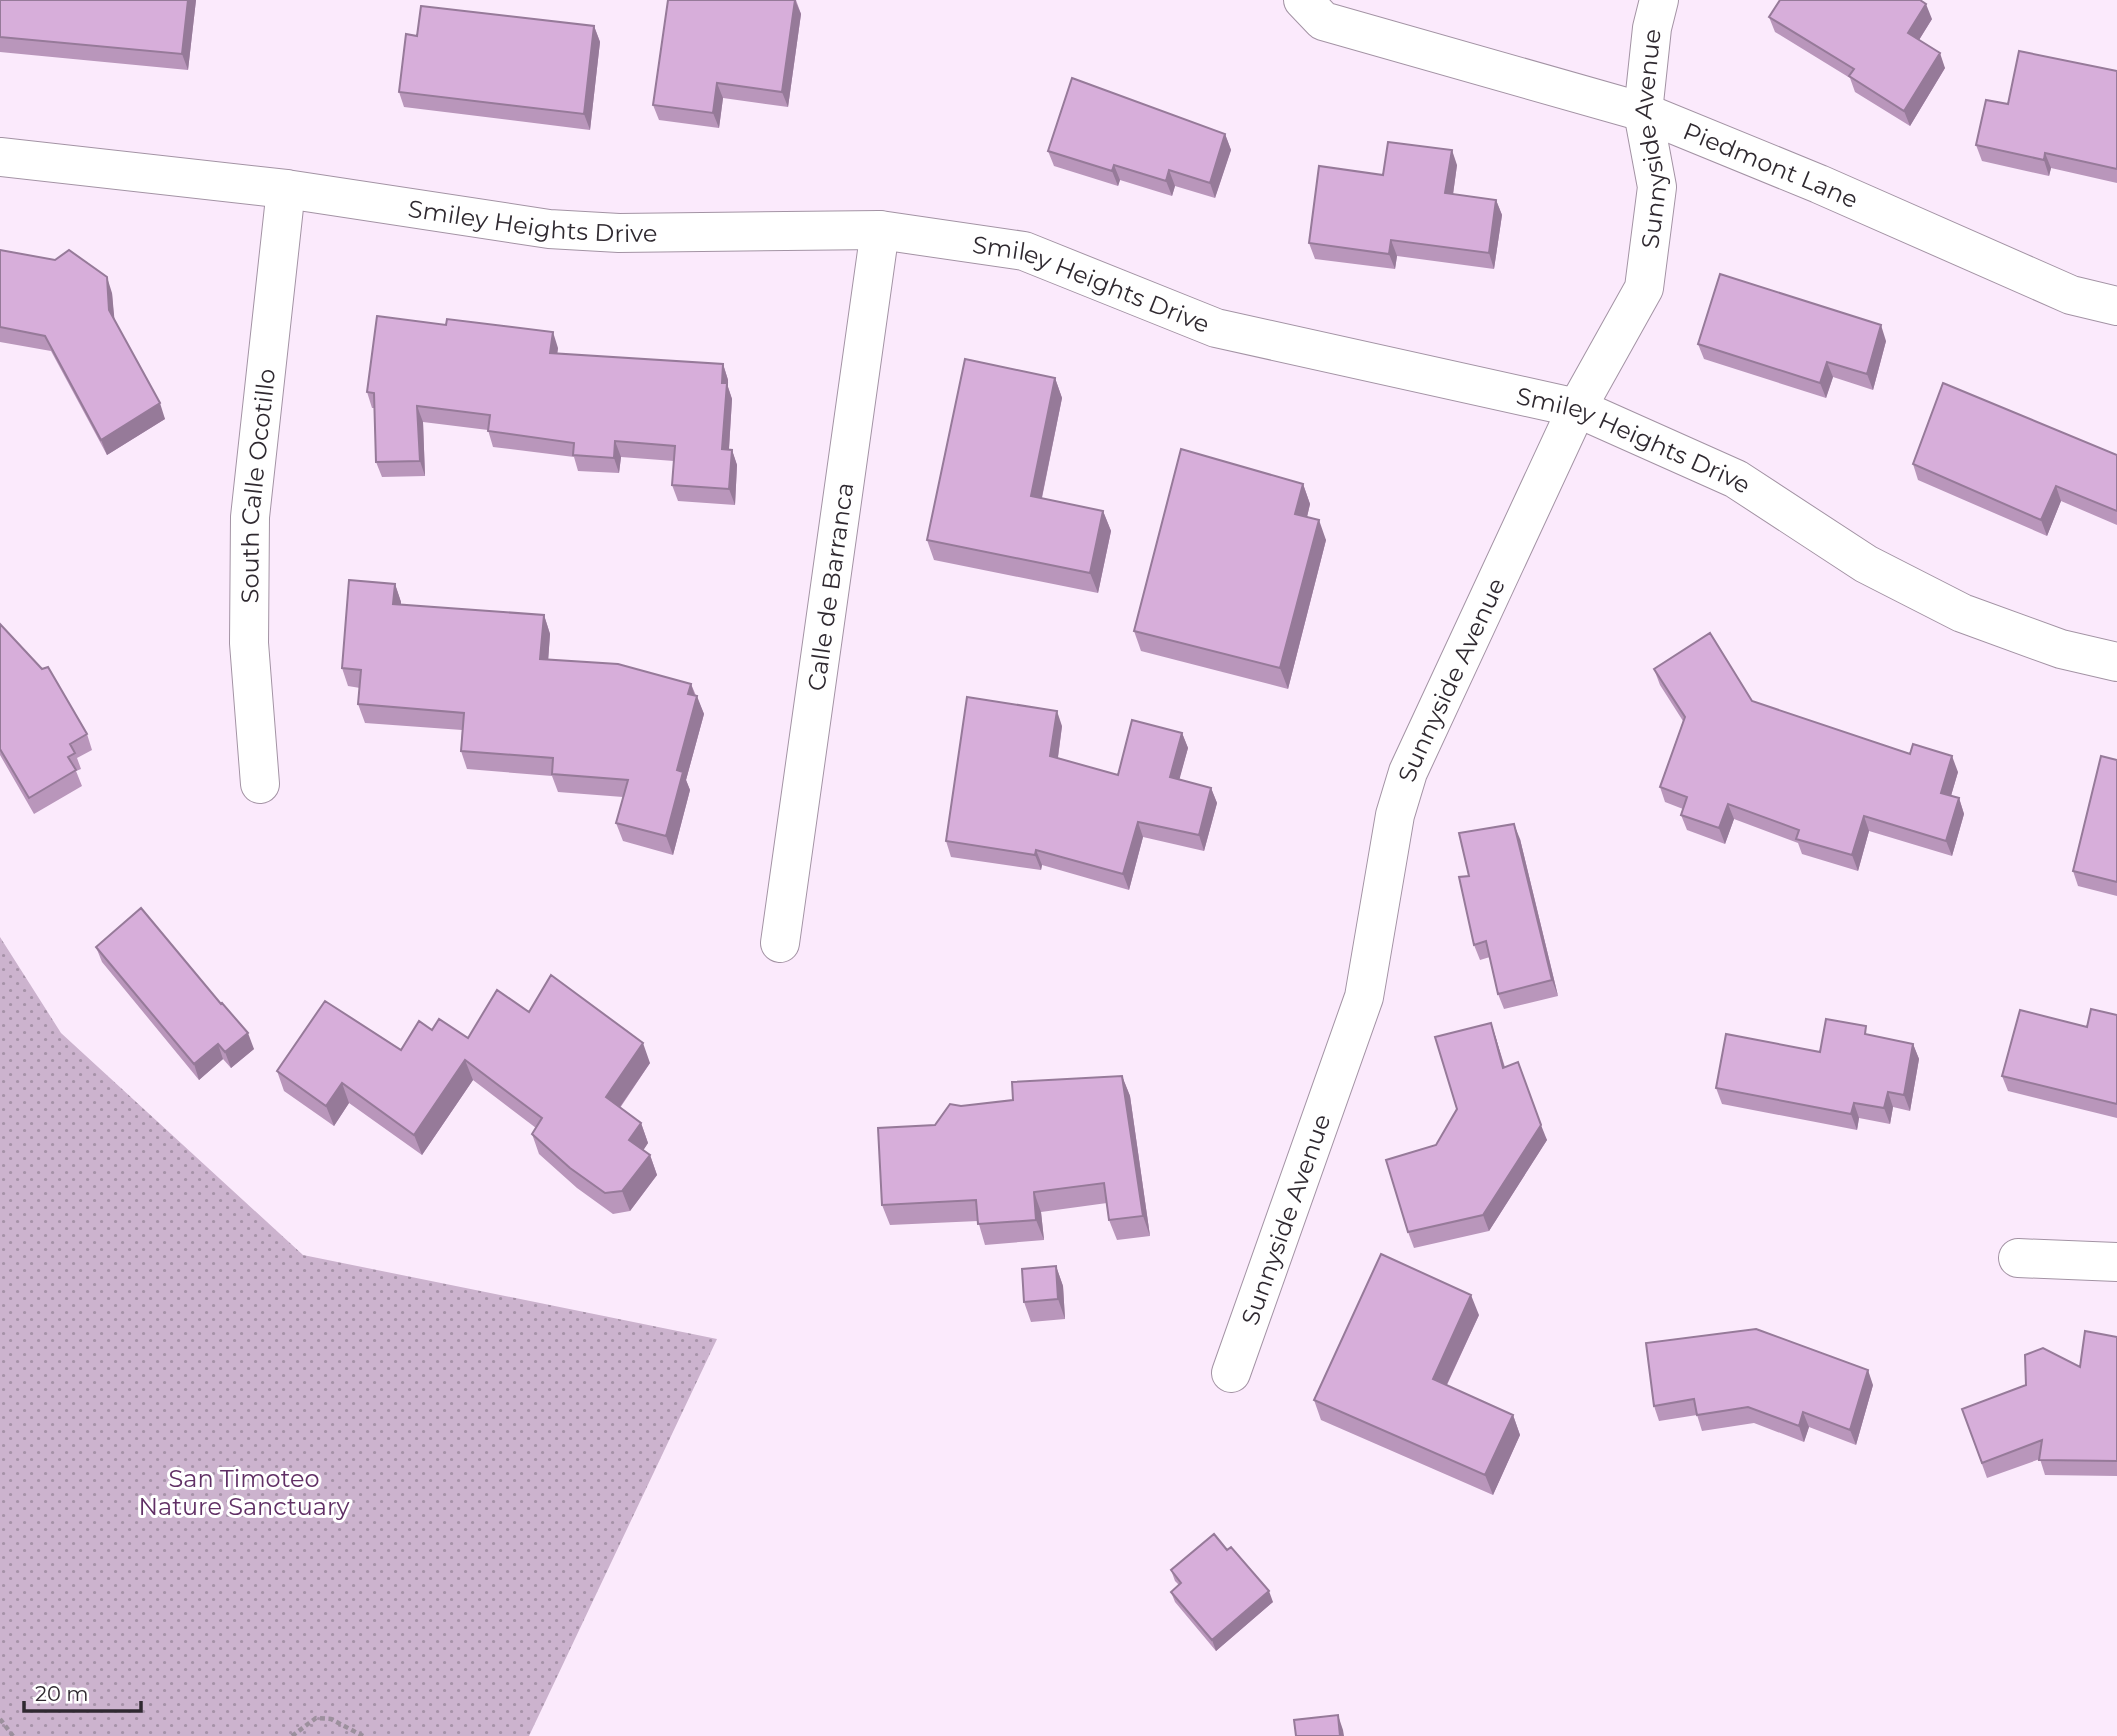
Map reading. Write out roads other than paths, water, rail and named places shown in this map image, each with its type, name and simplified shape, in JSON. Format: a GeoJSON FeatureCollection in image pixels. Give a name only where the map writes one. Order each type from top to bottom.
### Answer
{"type":"FeatureCollection","features":[{"type":"Feature","properties":{"kind":"street","name":"Piedmont Lane"},"geometry":{"type":"LineString","coordinates":[[1303,0],[1323,21],[1643,112],[1819,184],[2071,295],[2117,306]]}},
{"type":"Feature","properties":{"kind":"street","name":"Sunnyside Avenue"},"geometry":{"type":"LineString","coordinates":[[1231,1373],[1364,997],[1395,815],[1408,772],[1577,408],[1644,288],[1657,187],[1643,112],[1652,27],[1660,0]]}},
{"type":"Feature","properties":{"kind":"street","name":"Smiley Heights Drive"},"geometry":{"type":"LineString","coordinates":[[0,157],[286,189],[549,229],[619,233],[880,230],[1024,251],[1216,328],[1577,408],[1736,480],[1866,564],[1962,613],[2061,649],[2117,662]]}},
{"type":"Feature","properties":{"kind":"street","name":"South Calle Ocotillo"},"geometry":{"type":"LineString","coordinates":[[260,784],[250,643],[250,517],[286,189]]}},
{"type":"Feature","properties":{"kind":"street","name":"Calle de Barranca"},"geometry":{"type":"LineString","coordinates":[[780,943],[880,230]]}},
{"type":"Feature","properties":{"kind":"street"},"geometry":{"type":"LineString","coordinates":[[2018,1258],[2117,1262]]}},
{"type":"Feature","properties":{"kind":"park label","name":"San Timoteo Nature Sanctuary"},"geometry":{"type":"Point","coordinates":[244,1492]}}]}
